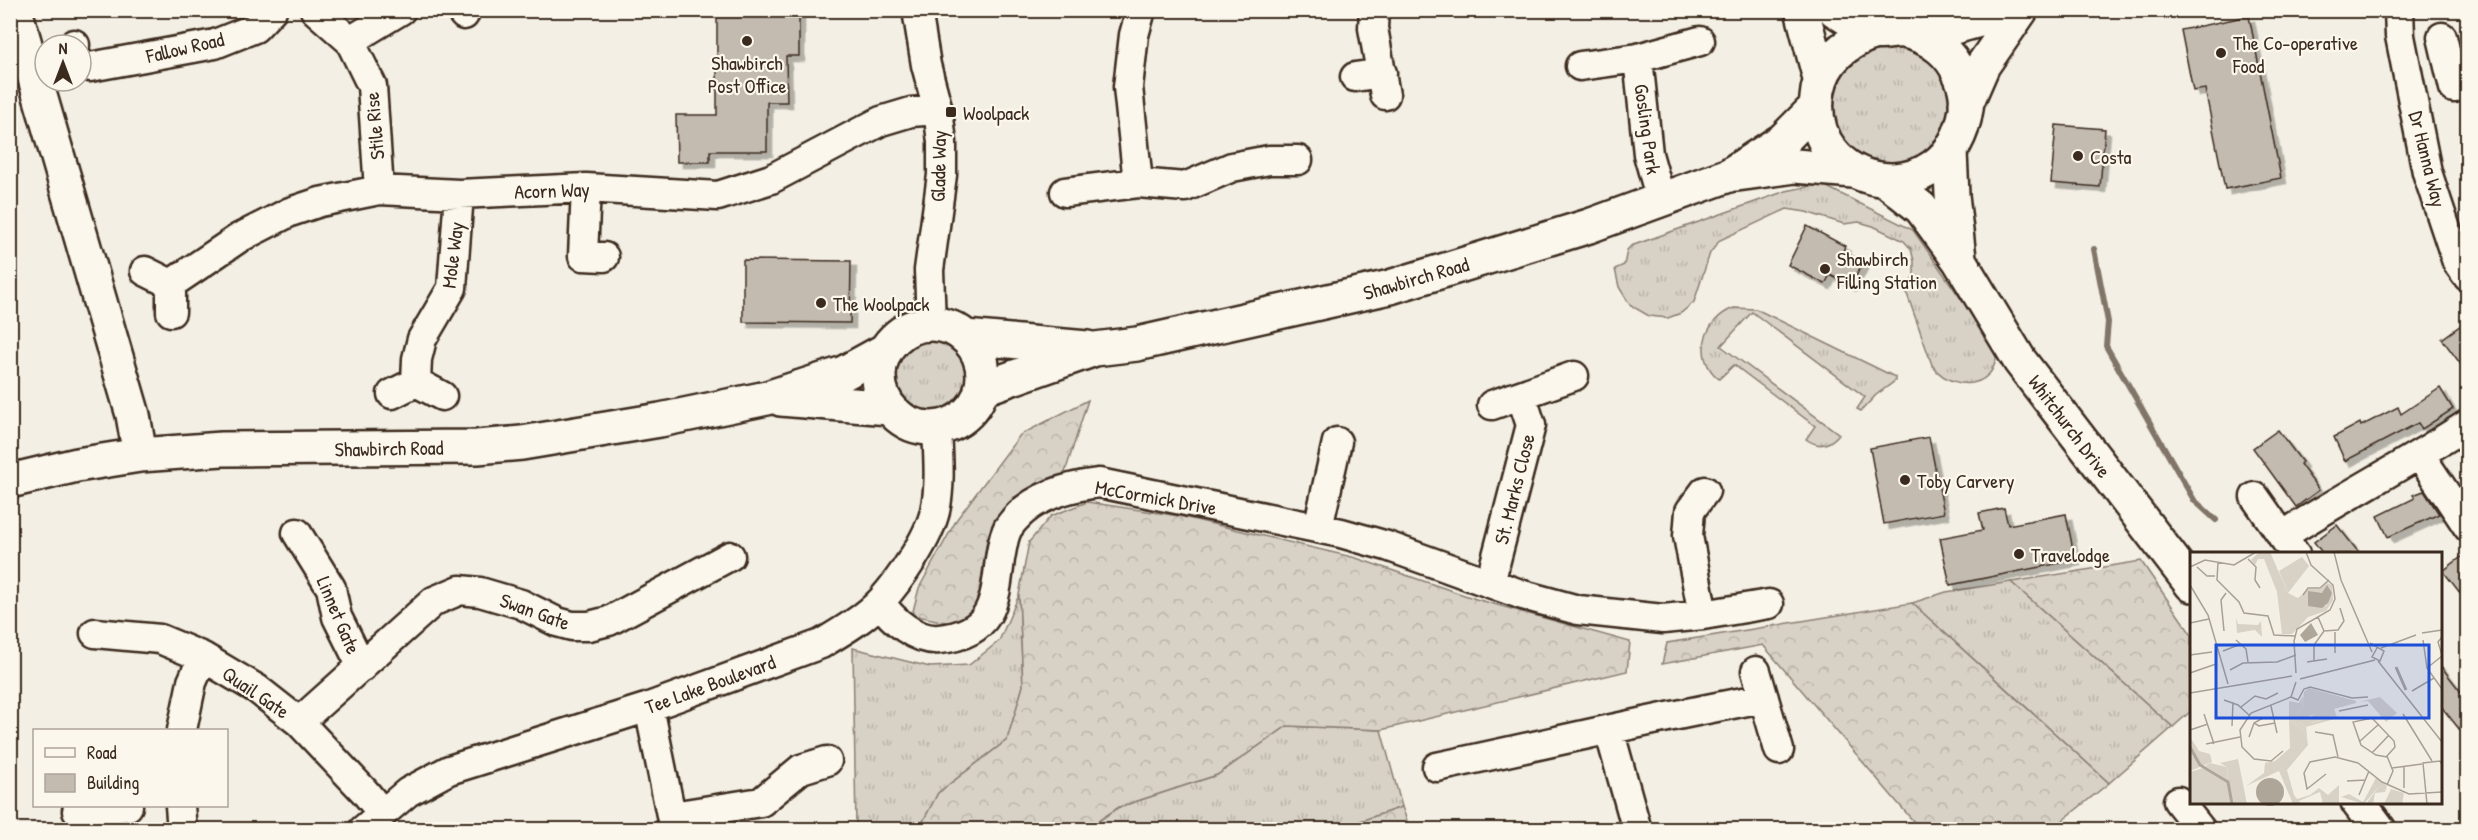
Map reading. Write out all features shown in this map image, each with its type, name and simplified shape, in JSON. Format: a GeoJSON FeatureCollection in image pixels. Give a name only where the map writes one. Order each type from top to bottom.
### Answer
{"type":"FeatureCollection","features":[{"type":"Feature","properties":{"kind":"main road"},"geometry":{"type":"LineString","coordinates":[[15,10],[133,415],[140,455]]}},
{"type":"Feature","properties":{"kind":"main road"},"geometry":{"type":"LineString","coordinates":[[1802,10],[1818,93],[1822,135],[1833,153],[1853,171],[1887,181],[1912,178],[1934,168],[1950,152],[1963,129],[1966,104],[1963,82],[1953,63],[1940,48],[1921,36],[1904,31],[1875,32],[1857,38],[1843,47],[1829,62],[1818,93]]}},
{"type":"Feature","properties":{"kind":"main road"},"geometry":{"type":"LineString","coordinates":[[1835,10],[1875,32]]}},
{"type":"Feature","properties":{"kind":"main road"},"geometry":{"type":"LineString","coordinates":[[1921,36],[2016,10]]}},
{"type":"Feature","properties":{"kind":"main road"},"geometry":{"type":"LineString","coordinates":[[1966,104],[1983,65],[2021,10]]}},
{"type":"Feature","properties":{"kind":"main road","name":"Shawbirch Road"},"geometry":{"type":"LineString","coordinates":[[1729,175],[1783,140],[1818,93]]}},
{"type":"Feature","properties":{"kind":"main road","name":"Whitchurch Drive"},"geometry":{"type":"LineString","coordinates":[[1950,152],[1959,260]]}},
{"type":"Feature","properties":{"kind":"main road","name":"Shawbirch Road"},"geometry":{"type":"LineString","coordinates":[[965,337],[1095,349],[1137,344],[1390,287],[1588,226],[1729,175],[1795,166],[1853,171]]}},
{"type":"Feature","properties":{"kind":"main road","name":"Whitchurch Drive"},"geometry":{"type":"LineString","coordinates":[[1887,181],[1921,208],[1959,260],[2020,361],[2190,582]]}},
{"type":"Feature","properties":{"kind":"main road"},"geometry":{"type":"LineString","coordinates":[[931,324],[954,330],[965,337],[974,348],[983,375],[981,389],[973,406],[960,420],[936,428],[918,427],[902,420],[889,408],[878,380],[879,365],[893,340],[904,331],[931,324]]}},
{"type":"Feature","properties":{"kind":"main road","name":"Shawbirch Road"},"geometry":{"type":"LineString","coordinates":[[981,389],[1095,349]]}},
{"type":"Feature","properties":{"kind":"main road","name":"Shawbirch Road"},"geometry":{"type":"LineString","coordinates":[[10,482],[77,465],[140,455],[222,449],[477,447],[591,433],[767,398],[844,373],[885,351]]}},
{"type":"Feature","properties":{"kind":"main road","name":"Shawbirch Road"},"geometry":{"type":"LineString","coordinates":[[767,398],[889,408]]}},
{"type":"Feature","properties":{"kind":"main road"},"geometry":{"type":"LineString","coordinates":[[2360,804],[2379,830]]}},
{"type":"Feature","properties":{"kind":"street","name":"Fallow Road"},"geometry":{"type":"LineString","coordinates":[[93,58],[215,44],[255,28],[272,10]]}},
{"type":"Feature","properties":{"kind":"street","name":"Stile Rise"},"geometry":{"type":"LineString","coordinates":[[315,10],[350,41],[372,86],[379,190]]}},
{"type":"Feature","properties":{"kind":"street"},"geometry":{"type":"LineString","coordinates":[[350,41],[401,10]]}},
{"type":"Feature","properties":{"kind":"street","name":"Glade Way"},"geometry":{"type":"LineString","coordinates":[[917,10],[926,65],[938,110],[942,142],[942,175],[929,270],[931,324]]}},
{"type":"Feature","properties":{"kind":"street"},"geometry":{"type":"LineString","coordinates":[[1138,183],[1128,87],[1134,35],[1142,10]]}},
{"type":"Feature","properties":{"kind":"street"},"geometry":{"type":"LineString","coordinates":[[1374,10],[1374,82]]}},
{"type":"Feature","properties":{"kind":"street","name":"Dr Hanna Way"},"geometry":{"type":"LineString","coordinates":[[2389,10],[2400,23],[2427,172],[2464,265]]}},
{"type":"Feature","properties":{"kind":"street"},"geometry":{"type":"LineString","coordinates":[[2442,37],[2457,71]]}},
{"type":"Feature","properties":{"kind":"street","name":"Gosling Park"},"geometry":{"type":"LineString","coordinates":[[1580,66],[1638,58],[1701,41]]}},
{"type":"Feature","properties":{"kind":"street","name":"Gosling Park"},"geometry":{"type":"LineString","coordinates":[[1638,58],[1648,154],[1661,200]]}},
{"type":"Feature","properties":{"kind":"street","name":"Acorn Way"},"geometry":{"type":"LineString","coordinates":[[171,284],[239,238],[290,212],[320,202],[379,190],[459,194],[586,188],[718,196],[771,179],[881,121],[911,112],[938,110]]}},
{"type":"Feature","properties":{"kind":"street"},"geometry":{"type":"LineString","coordinates":[[1065,192],[1138,183],[1185,187],[1232,167],[1269,160],[1298,160]]}},
{"type":"Feature","properties":{"kind":"street"},"geometry":{"type":"LineString","coordinates":[[586,188],[583,256],[604,257]]}},
{"type":"Feature","properties":{"kind":"street","name":"Mole Way"},"geometry":{"type":"LineString","coordinates":[[442,396],[404,388],[417,359],[422,339],[452,288],[459,194]]}},
{"type":"Feature","properties":{"kind":"street"},"geometry":{"type":"LineString","coordinates":[[145,271],[171,284],[171,312]]}},
{"type":"Feature","properties":{"kind":"street"},"geometry":{"type":"LineString","coordinates":[[1492,405],[1575,376]]}},
{"type":"Feature","properties":{"kind":"street","name":"St. Marks Close"},"geometry":{"type":"LineString","coordinates":[[1490,583],[1531,425],[1521,395]]}},
{"type":"Feature","properties":{"kind":"street"},"geometry":{"type":"LineString","coordinates":[[2255,497],[2289,545],[2312,517],[2420,455],[2468,424]]}},
{"type":"Feature","properties":{"kind":"street","name":"Tee Lake Boulevard"},"geometry":{"type":"LineString","coordinates":[[372,821],[408,792],[449,770],[649,708],[821,644],[844,630],[880,602],[918,549],[935,512],[938,487],[936,428]]}},
{"type":"Feature","properties":{"kind":"street"},"geometry":{"type":"LineString","coordinates":[[1318,528],[1337,442]]}},
{"type":"Feature","properties":{"kind":"street"},"geometry":{"type":"LineString","coordinates":[[2420,455],[2468,527]]}},
{"type":"Feature","properties":{"kind":"street","name":"McCormick Drive"},"geometry":{"type":"LineString","coordinates":[[880,602],[900,626],[933,639],[957,637],[977,626],[992,609],[1002,546],[1008,529],[1021,513],[1036,502],[1073,486],[1099,483],[1318,528],[1387,546],[1523,595],[1578,610],[1663,619],[1769,604]]}},
{"type":"Feature","properties":{"kind":"street"},"geometry":{"type":"LineString","coordinates":[[1703,615],[1688,536],[1690,511],[1705,491]]}},
{"type":"Feature","properties":{"kind":"street","name":"Linnet Gate"},"geometry":{"type":"LineString","coordinates":[[297,533],[331,588],[337,617],[362,667]]}},
{"type":"Feature","properties":{"kind":"street","name":"Swan Gate"},"geometry":{"type":"LineString","coordinates":[[299,722],[434,601],[460,590],[480,592],[521,604],[557,622],[572,626],[589,626],[609,621],[730,556]]}},
{"type":"Feature","properties":{"kind":"street","name":"Quail Gate"},"geometry":{"type":"LineString","coordinates":[[95,633],[160,639],[203,657],[257,689],[299,722],[350,775],[372,821]]}},
{"type":"Feature","properties":{"kind":"street"},"geometry":{"type":"LineString","coordinates":[[182,729],[192,682],[203,657]]}},
{"type":"Feature","properties":{"kind":"street"},"geometry":{"type":"LineString","coordinates":[[1437,767],[1610,730],[1760,684],[1779,750]]}},
{"type":"Feature","properties":{"kind":"street"},"geometry":{"type":"LineString","coordinates":[[649,708],[673,823],[761,802],[801,769],[826,761]]}},
{"type":"Feature","properties":{"kind":"street"},"geometry":{"type":"LineString","coordinates":[[1610,730],[1637,830]]}},
{"type":"Feature","properties":{"kind":"street"},"geometry":{"type":"LineString","coordinates":[[2178,801],[2201,830]]}},
{"type":"Feature","properties":{"kind":"street"},"geometry":{"type":"LineString","coordinates":[[77,811],[119,807]]}},
{"type":"Feature","properties":{"kind":"street"},"geometry":{"type":"LineString","coordinates":[[180,807],[182,830]]}},
{"type":"Feature","properties":{"kind":"green space"},"geometry":{"type":"Polygon","coordinates":[[[1902,44],[1932,59],[1950,87],[1950,125],[1926,157],[1888,167],[1860,159],[1834,130],[1833,83],[1863,50],[1902,44]]]}},
{"type":"Feature","properties":{"kind":"green space"},"geometry":{"type":"Polygon","coordinates":[[[1815,185],[1825,186],[1913,230],[1998,352],[1989,374],[1975,382],[1959,383],[1937,371],[1932,365],[1906,291],[1914,275],[1911,249],[1904,241],[1859,222],[1844,224],[1806,212],[1787,209],[1720,240],[1710,253],[1694,302],[1681,313],[1668,318],[1649,316],[1630,305],[1619,287],[1615,269],[1624,265],[1627,250],[1631,246],[1786,191],[1815,185]]]}},
{"type":"Feature","properties":{"kind":"green space"},"geometry":{"type":"Polygon","coordinates":[[[1734,308],[1756,309],[1895,377],[1895,381],[1876,395],[1861,411],[1857,409],[1865,397],[1752,312],[1721,346],[1839,434],[1827,443],[1819,445],[1810,442],[1806,439],[1815,426],[1734,365],[1719,379],[1711,370],[1704,350],[1705,339],[1715,321],[1734,308]]]}},
{"type":"Feature","properties":{"kind":"green space"},"geometry":{"type":"Polygon","coordinates":[[[934,338],[948,341],[960,349],[968,361],[971,375],[968,389],[960,401],[948,409],[934,412],[920,409],[908,401],[900,389],[897,375],[900,361],[908,349],[920,341],[934,338]]]}},
{"type":"Feature","properties":{"kind":"green space"},"geometry":{"type":"Polygon","coordinates":[[[1088,400],[1063,479],[1014,497],[987,538],[977,609],[951,623],[912,615],[919,588],[957,519],[1020,435],[1088,400]]]}},
{"type":"Feature","properties":{"kind":"green space"},"geometry":{"type":"Polygon","coordinates":[[[1087,502],[1179,516],[1356,558],[1476,599],[1630,642],[1627,671],[1381,730],[1287,726],[1217,775],[1119,807],[1086,829],[919,829],[938,793],[1007,740],[1023,686],[1019,595],[1029,542],[1051,516],[1087,502]]]}},
{"type":"Feature","properties":{"kind":"green space"},"geometry":{"type":"Polygon","coordinates":[[[2141,561],[2190,633],[2190,712],[2173,727],[2011,582],[2141,561]]]}},
{"type":"Feature","properties":{"kind":"green space"},"geometry":{"type":"Polygon","coordinates":[[[2011,582],[2173,727],[2109,783],[1912,603],[1946,592],[2011,582]]]}},
{"type":"Feature","properties":{"kind":"green space"},"geometry":{"type":"Polygon","coordinates":[[[1019,595],[1023,686],[1007,740],[938,793],[919,829],[856,829],[853,648],[930,667],[969,665],[999,641],[1019,595]]]}},
{"type":"Feature","properties":{"kind":"green space"},"geometry":{"type":"Polygon","coordinates":[[[1912,603],[2109,783],[2052,829],[1920,829],[1763,645],[1662,664],[1667,643],[1912,603]]]}},
{"type":"Feature","properties":{"kind":"green space"},"geometry":{"type":"Polygon","coordinates":[[[1287,726],[1381,730],[1402,807],[1337,829],[1086,830],[1119,807],[1217,775],[1287,726]]]}},
{"type":"Feature","properties":{"kind":"green space"},"geometry":{"type":"Polygon","coordinates":[[[1402,807],[1410,829],[1337,829],[1402,807]]]}},
{"type":"Feature","properties":{"kind":"building"},"geometry":{"type":"Polygon","coordinates":[[[717,11],[799,11],[799,56],[786,56],[787,102],[767,102],[767,151],[710,151],[710,162],[677,162],[676,115],[717,115],[717,11]]]}},
{"type":"Feature","properties":{"kind":"building"},"geometry":{"type":"Polygon","coordinates":[[[2249,16],[2281,178],[2225,189],[2205,89],[2193,91],[2181,30],[2249,16]]]}},
{"type":"Feature","properties":{"kind":"building","name":"Costa"},"geometry":{"type":"Polygon","coordinates":[[[2056,125],[2105,129],[2100,187],[2051,183],[2056,125]]]}},
{"type":"Feature","properties":{"kind":"building"},"geometry":{"type":"Polygon","coordinates":[[[1807,226],[1845,246],[1843,251],[1863,262],[1851,286],[1830,275],[1825,284],[1788,265],[1807,226]]]}},
{"type":"Feature","properties":{"kind":"building"},"geometry":{"type":"Polygon","coordinates":[[[743,260],[851,261],[850,323],[743,322],[743,260]]]}},
{"type":"Feature","properties":{"kind":"building"},"geometry":{"type":"Polygon","coordinates":[[[2468,320],[2468,374],[2442,339],[2468,320]]]}},
{"type":"Feature","properties":{"kind":"building"},"geometry":{"type":"Polygon","coordinates":[[[2440,388],[2453,409],[2422,429],[2418,423],[2345,461],[2334,437],[2398,407],[2401,414],[2440,388]]]}},
{"type":"Feature","properties":{"kind":"building"},"geometry":{"type":"Polygon","coordinates":[[[2278,430],[2319,490],[2296,507],[2253,448],[2278,430]]]}},
{"type":"Feature","properties":{"kind":"building"},"geometry":{"type":"Polygon","coordinates":[[[1929,437],[1944,513],[1884,524],[1870,448],[1929,437]]]}},
{"type":"Feature","properties":{"kind":"building"},"geometry":{"type":"Polygon","coordinates":[[[2424,491],[2439,514],[2388,537],[2378,516],[2415,498],[2413,495],[2424,491]]]}},
{"type":"Feature","properties":{"kind":"building"},"geometry":{"type":"Polygon","coordinates":[[[2004,508],[2008,525],[2066,514],[2075,560],[1950,585],[1940,538],[1983,530],[1979,513],[2004,508]]]}},
{"type":"Feature","properties":{"kind":"building"},"geometry":{"type":"Polygon","coordinates":[[[2337,525],[2358,552],[2322,552],[2314,542],[2337,525]]]}},
{"type":"Feature","properties":{"kind":"building"},"geometry":{"type":"Polygon","coordinates":[[[2468,552],[2468,603],[2443,571],[2468,552]]]}},
{"type":"Feature","properties":{"kind":"building"},"geometry":{"type":"Polygon","coordinates":[[[2442,668],[2468,701],[2468,740],[2442,708],[2442,668]]]}},
{"type":"Feature","properties":{"kind":"waterway"},"geometry":{"type":"LineString","coordinates":[[2094,249],[2108,322],[2106,346],[2194,500],[2216,520]]}},
{"type":"Feature","properties":{"kind":"place","name":"Shawbirch Post Office"},"geometry":{"type":"Point","coordinates":[747,41]}},
{"type":"Feature","properties":{"kind":"place","name":"The Co-operative Food"},"geometry":{"type":"Point","coordinates":[2221,53]}},
{"type":"Feature","properties":{"kind":"place","name":"Woolpack"},"geometry":{"type":"Point","coordinates":[951,112]}},
{"type":"Feature","properties":{"kind":"place","name":"Costa"},"geometry":{"type":"Point","coordinates":[2078,156]}},
{"type":"Feature","properties":{"kind":"place","name":"Shawbirch Filling Station"},"geometry":{"type":"Point","coordinates":[1825,269]}},
{"type":"Feature","properties":{"kind":"place","name":"The Woolpack"},"geometry":{"type":"Point","coordinates":[821,303]}},
{"type":"Feature","properties":{"kind":"place","name":"Toby Carvery"},"geometry":{"type":"Point","coordinates":[1905,480]}},
{"type":"Feature","properties":{"kind":"place","name":"Travelodge"},"geometry":{"type":"Point","coordinates":[2019,554]}}]}
